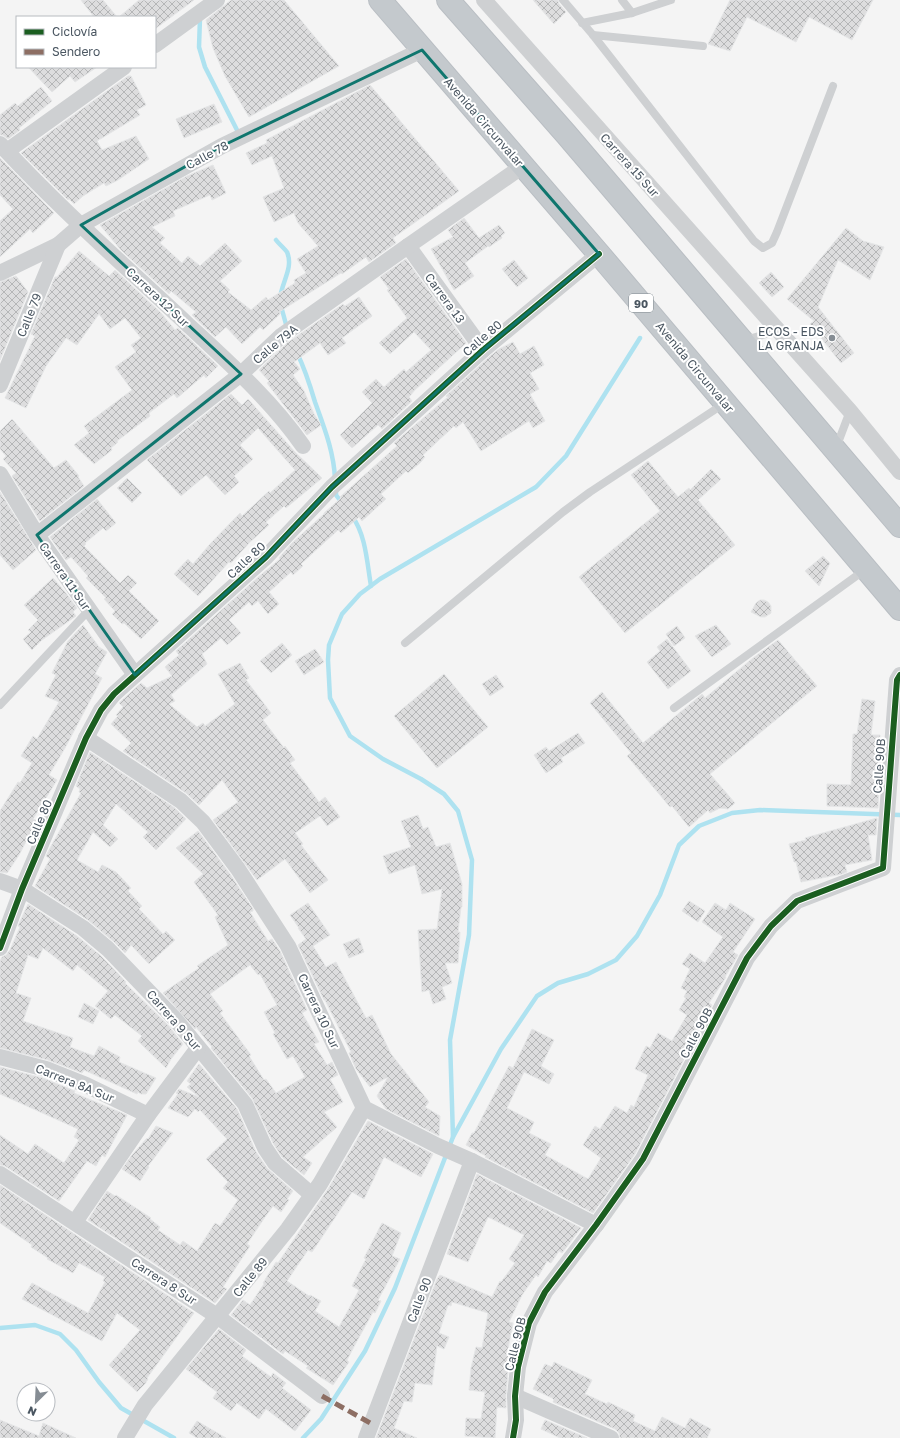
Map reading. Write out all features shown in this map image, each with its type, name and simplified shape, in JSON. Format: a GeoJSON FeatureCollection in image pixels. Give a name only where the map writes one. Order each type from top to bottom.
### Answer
{"type":"FeatureCollection","features":[{"type":"Feature","properties":{"kind":"highway","name":"Avenida Circunvalar"},"geometry":{"type":"LineString","coordinates":[[380,0],[600,254],[900,609]]}},
{"type":"Feature","properties":{"kind":"highway"},"geometry":{"type":"LineString","coordinates":[[448,0],[566,134],[900,526]]}},
{"type":"Feature","properties":{"kind":"street","name":"Carrera 15 Sur"},"geometry":{"type":"LineString","coordinates":[[484,0],[777,331],[898,462]]}},
{"type":"Feature","properties":{"kind":"street"},"geometry":{"type":"LineString","coordinates":[[156,44],[206,8]]}},
{"type":"Feature","properties":{"kind":"street","name":"Calle 78"},"geometry":{"type":"LineString","coordinates":[[0,273],[58,245],[81,225],[222,146],[422,50]]}},
{"type":"Feature","properties":{"kind":"street","name":"Carrera 12 Sur"},"geometry":{"type":"LineString","coordinates":[[122,68],[4,147],[81,225],[241,374],[291,428],[303,446]]}},
{"type":"Feature","properties":{"kind":"street","name":"Calle 79A"},"geometry":{"type":"LineString","coordinates":[[37,535],[241,374],[287,332],[523,166]]}},
{"type":"Feature","properties":{"kind":"street","name":"Calle 79"},"geometry":{"type":"LineString","coordinates":[[0,385],[58,245]]}},
{"type":"Feature","properties":{"kind":"street","name":"Carrera 13"},"geometry":{"type":"LineString","coordinates":[[408,246],[483,350]]}},
{"type":"Feature","properties":{"kind":"street","name":"Calle 80"},"geometry":{"type":"LineString","coordinates":[[0,948],[22,889],[86,738],[101,710],[114,694],[266,557],[336,483],[483,350],[600,254]]}},
{"type":"Feature","properties":{"kind":"street","name":"Carrera 11 Sur"},"geometry":{"type":"LineString","coordinates":[[0,474],[37,535],[135,675]]}},
{"type":"Feature","properties":{"kind":"street","name":"Calle 90B"},"geometry":{"type":"LineString","coordinates":[[513,1438],[516,1420],[515,1396],[518,1367],[529,1323],[545,1292],[596,1225],[642,1159],[747,958],[771,926],[796,901],[883,868],[897,680],[900,675]]}},
{"type":"Feature","properties":{"kind":"street","name":"Carrera 10 Sur"},"geometry":{"type":"LineString","coordinates":[[86,738],[181,801],[203,822],[238,869],[288,946],[364,1108]]}},
{"type":"Feature","properties":{"kind":"street","name":"Carrera 9 Sur"},"geometry":{"type":"LineString","coordinates":[[0,881],[22,889],[83,928],[108,948],[161,1004],[245,1104],[265,1148],[275,1163],[312,1195]]}},
{"type":"Feature","properties":{"kind":"street"},"geometry":{"type":"LineString","coordinates":[[74,1222],[148,1115],[198,1048]]}},
{"type":"Feature","properties":{"kind":"street","name":"Carrera 8A Sur"},"geometry":{"type":"LineString","coordinates":[[0,1057],[46,1070],[79,1082],[148,1115]]}},
{"type":"Feature","properties":{"kind":"street"},"geometry":{"type":"LineString","coordinates":[[364,1108],[438,1146],[466,1158],[596,1225]]}},
{"type":"Feature","properties":{"kind":"street","name":"Calle 89"},"geometry":{"type":"LineString","coordinates":[[128,1433],[145,1405],[288,1229],[320,1184],[364,1108]]}},
{"type":"Feature","properties":{"kind":"street","name":"Calle 90"},"geometry":{"type":"LineString","coordinates":[[366,1438],[466,1158]]}},
{"type":"Feature","properties":{"kind":"street","name":"Carrera 8 Sur"},"geometry":{"type":"LineString","coordinates":[[0,1174],[217,1316],[322,1396]]}},
{"type":"Feature","properties":{"kind":"street"},"geometry":{"type":"LineString","coordinates":[[515,1396],[611,1438]]}},
{"type":"Feature","properties":{"kind":"lane"},"geometry":{"type":"LineString","coordinates":[[563,0],[593,35],[754,241],[763,248],[772,243],[777,232],[833,86]]}},
{"type":"Feature","properties":{"kind":"lane"},"geometry":{"type":"LineString","coordinates":[[622,0],[632,13]]}},
{"type":"Feature","properties":{"kind":"lane"},"geometry":{"type":"LineString","coordinates":[[582,23],[632,13],[671,0]]}},
{"type":"Feature","properties":{"kind":"lane"},"geometry":{"type":"LineString","coordinates":[[593,35],[703,46]]}},
{"type":"Feature","properties":{"kind":"lane"},"geometry":{"type":"LineString","coordinates":[[742,342],[777,331]]}},
{"type":"Feature","properties":{"kind":"lane"},"geometry":{"type":"LineString","coordinates":[[405,643],[557,517],[585,496],[726,403]]}},
{"type":"Feature","properties":{"kind":"lane"},"geometry":{"type":"LineString","coordinates":[[836,451],[850,411]]}},
{"type":"Feature","properties":{"kind":"lane"},"geometry":{"type":"LineString","coordinates":[[674,708],[866,569]]}},
{"type":"Feature","properties":{"kind":"lane"},"geometry":{"type":"LineString","coordinates":[[0,705],[89,610]]}},
{"type":"Feature","properties":{"kind":"highlighted area"},"geometry":{"type":"Polygon","coordinates":[[[422,50],[599,254],[483,350],[332,487],[266,557],[135,675],[37,535],[241,374],[81,225],[222,146],[422,50]]]}},
{"type":"Feature","properties":{"kind":"building"},"geometry":{"type":"Polygon","coordinates":[[[81,0],[103,0],[116,16],[93,16],[81,0]]]}},
{"type":"Feature","properties":{"kind":"building"},"geometry":{"type":"Polygon","coordinates":[[[139,0],[194,0],[156,28],[156,16],[120,16],[139,0]]]}},
{"type":"Feature","properties":{"kind":"building"},"geometry":{"type":"Polygon","coordinates":[[[231,0],[284,0],[339,66],[249,117],[225,76],[213,48],[206,20],[231,0]]]}},
{"type":"Feature","properties":{"kind":"building"},"geometry":{"type":"Polygon","coordinates":[[[533,0],[558,0],[559,4],[566,12],[554,24],[533,0]]]}},
{"type":"Feature","properties":{"kind":"building"},"geometry":{"type":"Polygon","coordinates":[[[730,0],[873,0],[852,40],[809,17],[796,42],[747,17],[730,51],[708,44],[730,0]]]}},
{"type":"Feature","properties":{"kind":"building"},"geometry":{"type":"Polygon","coordinates":[[[29,68],[96,68],[75,82],[70,76],[52,92],[29,68]]]}},
{"type":"Feature","properties":{"kind":"building"},"geometry":{"type":"Polygon","coordinates":[[[128,76],[131,76],[146,105],[137,110],[140,115],[97,141],[102,150],[136,136],[149,159],[118,180],[106,186],[104,183],[83,196],[74,204],[69,199],[68,200],[21,153],[128,76]]]}},
{"type":"Feature","properties":{"kind":"building"},"geometry":{"type":"Polygon","coordinates":[[[370,85],[459,191],[393,238],[396,243],[369,262],[366,257],[342,274],[341,273],[279,312],[281,313],[263,330],[260,327],[242,344],[226,327],[215,337],[192,315],[196,312],[171,291],[169,294],[121,250],[100,225],[187,176],[213,165],[226,193],[212,200],[210,195],[173,211],[175,216],[152,227],[165,238],[160,243],[182,263],[188,256],[200,266],[225,243],[242,261],[220,281],[230,290],[228,292],[251,310],[266,297],[268,300],[295,283],[294,280],[306,273],[297,259],[318,246],[298,223],[294,213],[274,222],[263,197],[284,188],[272,156],[252,165],[246,153],[267,143],[266,140],[370,85]]]}},
{"type":"Feature","properties":{"kind":"building"},"geometry":{"type":"Polygon","coordinates":[[[41,87],[52,101],[8,139],[3,135],[0,135],[0,115],[15,103],[18,106],[41,87]]]}},
{"type":"Feature","properties":{"kind":"building"},"geometry":{"type":"Polygon","coordinates":[[[214,104],[222,122],[184,138],[176,119],[214,104]]]}},
{"type":"Feature","properties":{"kind":"building"},"geometry":{"type":"Polygon","coordinates":[[[0,158],[54,213],[33,233],[30,229],[0,257],[0,221],[13,209],[0,195],[0,158]]]}},
{"type":"Feature","properties":{"kind":"building"},"geometry":{"type":"Polygon","coordinates":[[[464,218],[479,238],[499,225],[505,233],[501,236],[502,238],[489,247],[488,246],[465,263],[474,276],[454,290],[431,249],[453,237],[448,230],[464,218]]]}},
{"type":"Feature","properties":{"kind":"building"},"geometry":{"type":"Polygon","coordinates":[[[846,228],[863,241],[884,247],[870,280],[838,260],[818,307],[854,353],[841,363],[810,324],[814,321],[787,299],[846,228]]]}},
{"type":"Feature","properties":{"kind":"building"},"geometry":{"type":"Polygon","coordinates":[[[79,251],[109,276],[115,270],[161,313],[175,330],[178,328],[218,366],[206,378],[204,375],[177,398],[174,394],[149,413],[150,416],[117,441],[118,442],[111,448],[112,450],[94,464],[74,445],[89,433],[84,426],[132,390],[115,367],[136,352],[131,345],[141,338],[125,318],[110,329],[99,314],[77,345],[66,338],[46,366],[26,408],[5,398],[35,336],[31,334],[55,277],[57,277],[79,251]]]}},
{"type":"Feature","properties":{"kind":"building"},"geometry":{"type":"Polygon","coordinates":[[[406,259],[466,343],[415,390],[409,397],[412,401],[382,429],[378,425],[352,448],[340,435],[372,403],[362,392],[376,379],[384,387],[404,369],[406,372],[431,350],[414,332],[390,354],[379,343],[407,318],[387,290],[389,289],[380,277],[406,259]]]}},
{"type":"Feature","properties":{"kind":"building"},"geometry":{"type":"Polygon","coordinates":[[[514,260],[528,278],[517,287],[502,269],[514,260]]]}},
{"type":"Feature","properties":{"kind":"building"},"geometry":{"type":"Polygon","coordinates":[[[771,272],[784,287],[772,297],[759,283],[771,272]]]}},
{"type":"Feature","properties":{"kind":"building"},"geometry":{"type":"Polygon","coordinates":[[[16,276],[28,292],[0,360],[0,282],[16,276]]]}},
{"type":"Feature","properties":{"kind":"building"},"geometry":{"type":"Polygon","coordinates":[[[359,297],[372,316],[342,338],[346,343],[328,355],[320,343],[294,362],[300,369],[293,375],[304,391],[314,414],[321,425],[307,435],[267,383],[269,381],[259,370],[287,343],[343,304],[345,306],[359,297]]]}},
{"type":"Feature","properties":{"kind":"building"},"geometry":{"type":"Polygon","coordinates":[[[513,342],[520,354],[534,346],[544,365],[530,373],[539,389],[530,394],[545,421],[533,428],[529,421],[481,451],[463,422],[456,428],[454,426],[423,455],[425,457],[420,463],[408,473],[406,471],[381,494],[386,499],[362,521],[359,517],[341,533],[338,530],[301,564],[303,566],[293,575],[291,572],[269,592],[279,604],[268,614],[258,601],[252,606],[249,602],[229,620],[241,633],[227,645],[221,638],[202,654],[207,664],[171,695],[175,701],[169,704],[197,727],[203,723],[205,726],[235,704],[218,674],[240,663],[249,678],[246,680],[271,713],[263,720],[295,760],[290,763],[319,802],[325,797],[340,817],[327,826],[320,816],[295,833],[303,844],[301,845],[328,880],[310,893],[285,859],[257,880],[213,820],[238,802],[222,780],[199,805],[186,793],[123,751],[131,743],[111,724],[123,707],[119,703],[141,683],[147,688],[172,676],[165,667],[179,655],[176,651],[280,559],[279,558],[292,543],[341,498],[340,497],[397,446],[394,443],[448,397],[446,396],[489,357],[499,349],[513,342]]]}},
{"type":"Feature","properties":{"kind":"building"},"geometry":{"type":"Polygon","coordinates":[[[231,394],[242,405],[248,399],[295,452],[322,478],[286,508],[284,506],[266,522],[269,525],[250,542],[231,563],[229,562],[198,596],[174,574],[188,559],[193,564],[240,513],[242,516],[295,470],[258,428],[240,445],[253,459],[234,476],[239,482],[225,495],[206,475],[181,496],[147,460],[231,394]]]}},
{"type":"Feature","properties":{"kind":"building"},"geometry":{"type":"Polygon","coordinates":[[[12,419],[54,468],[66,460],[79,476],[78,477],[84,486],[40,521],[12,476],[16,473],[3,459],[6,456],[0,449],[0,431],[12,419]]]}},
{"type":"Feature","properties":{"kind":"building"},"geometry":{"type":"Polygon","coordinates":[[[648,461],[678,497],[689,488],[690,490],[711,469],[721,479],[698,500],[735,545],[625,633],[579,577],[660,511],[631,475],[648,461]]]}},
{"type":"Feature","properties":{"kind":"building"},"geometry":{"type":"Polygon","coordinates":[[[127,478],[142,493],[132,503],[117,488],[127,478]]]}},
{"type":"Feature","properties":{"kind":"building"},"geometry":{"type":"Polygon","coordinates":[[[0,492],[36,550],[13,570],[0,555],[0,492]]]}},
{"type":"Feature","properties":{"kind":"building"},"geometry":{"type":"Polygon","coordinates":[[[97,499],[116,523],[106,531],[103,528],[85,543],[86,544],[84,546],[120,583],[128,575],[137,583],[129,591],[159,621],[141,639],[112,614],[115,611],[104,599],[106,598],[86,578],[88,576],[71,557],[66,560],[50,537],[97,499]]]}},
{"type":"Feature","properties":{"kind":"building"},"geometry":{"type":"Polygon","coordinates":[[[823,556],[830,563],[819,586],[805,571],[823,556]]]}},
{"type":"Feature","properties":{"kind":"building"},"geometry":{"type":"Polygon","coordinates":[[[53,578],[77,608],[73,612],[76,616],[42,640],[32,650],[23,639],[31,632],[28,630],[38,620],[24,605],[53,578]]]}},
{"type":"Feature","properties":{"kind":"building"},"geometry":{"type":"Polygon","coordinates":[[[760,600],[768,602],[771,606],[771,613],[765,617],[761,617],[751,612],[756,603],[760,600]]]}},
{"type":"Feature","properties":{"kind":"building"},"geometry":{"type":"Polygon","coordinates":[[[83,625],[99,647],[107,652],[95,674],[102,678],[49,775],[57,780],[33,819],[40,822],[39,825],[32,835],[30,834],[7,873],[0,872],[0,811],[32,763],[21,756],[33,736],[37,739],[59,702],[45,696],[56,675],[52,673],[68,641],[83,625]]]}},
{"type":"Feature","properties":{"kind":"building"},"geometry":{"type":"Polygon","coordinates":[[[716,625],[731,644],[712,657],[695,636],[716,625]]]}},
{"type":"Feature","properties":{"kind":"building"},"geometry":{"type":"Polygon","coordinates":[[[677,626],[685,638],[674,646],[666,634],[677,626]]]}},
{"type":"Feature","properties":{"kind":"building"},"geometry":{"type":"Polygon","coordinates":[[[667,639],[691,671],[668,689],[647,662],[660,651],[657,647],[667,639]]]}},
{"type":"Feature","properties":{"kind":"building"},"geometry":{"type":"Polygon","coordinates":[[[778,640],[817,686],[710,774],[735,803],[728,809],[720,808],[710,813],[708,810],[689,827],[627,756],[631,753],[590,703],[602,692],[643,743],[702,694],[705,698],[753,658],[778,640]]]}},
{"type":"Feature","properties":{"kind":"building"},"geometry":{"type":"Polygon","coordinates":[[[282,643],[292,655],[271,673],[260,661],[282,643]]]}},
{"type":"Feature","properties":{"kind":"building"},"geometry":{"type":"Polygon","coordinates":[[[315,649],[324,662],[304,675],[295,661],[315,649]]]}},
{"type":"Feature","properties":{"kind":"building"},"geometry":{"type":"Polygon","coordinates":[[[444,674],[488,727],[437,768],[394,716],[444,674]]]}},
{"type":"Feature","properties":{"kind":"building"},"geometry":{"type":"Polygon","coordinates":[[[496,675],[504,687],[490,696],[482,684],[496,675]]]}},
{"type":"Feature","properties":{"kind":"building"},"geometry":{"type":"Polygon","coordinates":[[[862,699],[875,701],[871,735],[880,735],[878,808],[827,806],[827,784],[851,785],[853,734],[857,734],[862,699]]]}},
{"type":"Feature","properties":{"kind":"building"},"geometry":{"type":"Polygon","coordinates":[[[578,733],[585,743],[561,758],[563,762],[546,773],[534,755],[546,747],[549,751],[578,733]]]}},
{"type":"Feature","properties":{"kind":"building"},"geometry":{"type":"Polygon","coordinates":[[[90,752],[175,808],[186,819],[156,850],[143,837],[148,832],[116,804],[103,825],[118,839],[110,847],[93,832],[77,860],[98,872],[102,865],[116,872],[131,888],[128,891],[142,906],[139,909],[163,934],[166,931],[175,940],[149,964],[131,945],[125,953],[88,920],[35,886],[50,859],[46,856],[81,793],[79,792],[80,789],[76,786],[90,752]]]}},
{"type":"Feature","properties":{"kind":"building"},"geometry":{"type":"Polygon","coordinates":[[[418,815],[423,829],[428,827],[436,847],[450,843],[462,884],[462,907],[458,932],[460,932],[458,963],[445,963],[452,983],[442,987],[446,999],[433,1004],[429,990],[422,992],[418,930],[437,929],[442,889],[422,894],[415,865],[389,874],[383,856],[411,847],[401,821],[418,815]]]}},
{"type":"Feature","properties":{"kind":"building"},"geometry":{"type":"Polygon","coordinates":[[[877,818],[876,835],[868,835],[872,860],[845,865],[847,872],[842,874],[801,882],[796,862],[794,862],[789,844],[806,840],[805,838],[877,818]]]}},
{"type":"Feature","properties":{"kind":"building"},"geometry":{"type":"Polygon","coordinates":[[[198,831],[230,874],[253,909],[253,911],[250,912],[268,941],[272,939],[280,951],[307,1010],[302,1013],[319,1042],[314,1044],[327,1065],[332,1062],[338,1075],[330,1079],[343,1102],[324,1112],[337,1127],[303,1157],[312,1163],[304,1175],[282,1157],[273,1143],[252,1098],[211,1048],[212,1047],[196,1027],[195,1029],[163,993],[199,968],[197,966],[228,945],[215,917],[218,915],[194,882],[203,874],[176,848],[198,831]],[[250,965],[210,994],[223,1011],[220,1013],[251,1055],[249,1056],[264,1080],[266,1079],[276,1093],[305,1077],[293,1056],[287,1059],[273,1034],[275,1033],[264,1012],[277,1005],[260,974],[258,975],[250,965]]]}},
{"type":"Feature","properties":{"kind":"building"},"geometry":{"type":"Polygon","coordinates":[[[689,901],[705,911],[698,922],[682,911],[689,901]]]}},
{"type":"Feature","properties":{"kind":"building"},"geometry":{"type":"Polygon","coordinates":[[[308,903],[330,935],[313,946],[326,967],[336,962],[366,1018],[372,1015],[391,1054],[429,1102],[425,1107],[440,1116],[439,1136],[386,1109],[377,1096],[388,1077],[370,1087],[356,1069],[349,1053],[351,1052],[298,945],[306,939],[290,915],[308,903]]]}},
{"type":"Feature","properties":{"kind":"building"},"geometry":{"type":"Polygon","coordinates":[[[715,903],[726,910],[730,903],[755,919],[733,952],[738,955],[709,1003],[712,1005],[635,1154],[593,1213],[485,1157],[486,1156],[466,1145],[472,1133],[474,1133],[509,1066],[513,1068],[532,1029],[554,1040],[541,1066],[554,1074],[549,1084],[524,1072],[507,1108],[534,1122],[529,1133],[551,1144],[545,1155],[588,1179],[601,1158],[583,1145],[595,1126],[600,1129],[615,1106],[627,1113],[631,1105],[634,1107],[648,1075],[635,1069],[646,1046],[650,1048],[658,1033],[672,1041],[687,1015],[679,1010],[686,998],[684,997],[687,991],[681,988],[690,969],[682,964],[690,953],[705,963],[723,937],[702,922],[715,903]]]}},
{"type":"Feature","properties":{"kind":"building"},"geometry":{"type":"Polygon","coordinates":[[[28,904],[77,936],[101,956],[126,982],[125,983],[168,1025],[183,1044],[166,1068],[138,1041],[142,1036],[115,1015],[111,1019],[95,1006],[108,991],[77,965],[73,971],[43,948],[38,959],[28,955],[16,993],[31,998],[23,1021],[73,1038],[70,1047],[94,1056],[99,1046],[120,1057],[119,1062],[156,1078],[146,1094],[141,1094],[138,1092],[137,1094],[84,1070],[82,1073],[48,1060],[0,1048],[0,961],[2,957],[10,950],[20,927],[18,926],[28,904]]]}},
{"type":"Feature","properties":{"kind":"building"},"geometry":{"type":"Polygon","coordinates":[[[359,938],[364,952],[349,958],[343,944],[359,938]]]}},
{"type":"Feature","properties":{"kind":"building"},"geometry":{"type":"Polygon","coordinates":[[[84,1003],[99,1011],[93,1024],[78,1017],[84,1003]]]}},
{"type":"Feature","properties":{"kind":"building"},"geometry":{"type":"Polygon","coordinates":[[[199,1064],[237,1109],[256,1152],[267,1168],[293,1191],[287,1199],[289,1200],[281,1212],[273,1206],[265,1217],[247,1244],[250,1246],[223,1287],[227,1289],[215,1303],[88,1220],[107,1191],[115,1196],[116,1195],[151,1218],[150,1219],[160,1227],[158,1230],[180,1245],[183,1241],[197,1251],[215,1223],[220,1226],[238,1200],[223,1188],[228,1182],[206,1159],[227,1139],[200,1110],[198,1112],[195,1109],[188,1117],[168,1108],[178,1094],[176,1093],[179,1089],[199,1097],[187,1087],[191,1084],[187,1081],[199,1064]]]}},
{"type":"Feature","properties":{"kind":"building"},"geometry":{"type":"Polygon","coordinates":[[[0,1067],[43,1078],[75,1091],[74,1093],[127,1115],[105,1157],[102,1155],[96,1166],[87,1161],[59,1201],[5,1166],[0,1165],[0,1135],[28,1154],[35,1144],[64,1163],[79,1140],[74,1137],[78,1129],[0,1094],[0,1067]]]}},
{"type":"Feature","properties":{"kind":"building"},"geometry":{"type":"Polygon","coordinates":[[[368,1121],[433,1154],[421,1177],[384,1157],[364,1199],[352,1192],[312,1252],[308,1250],[287,1281],[309,1296],[310,1295],[321,1301],[315,1311],[339,1327],[359,1290],[352,1286],[366,1259],[364,1258],[382,1223],[401,1233],[392,1256],[400,1259],[378,1300],[381,1301],[375,1313],[373,1312],[347,1360],[349,1362],[333,1385],[306,1368],[308,1366],[285,1351],[283,1354],[231,1315],[243,1300],[250,1305],[276,1262],[278,1263],[328,1189],[368,1121]]]}},
{"type":"Feature","properties":{"kind":"building"},"geometry":{"type":"Polygon","coordinates":[[[156,1126],[173,1133],[148,1166],[149,1167],[140,1181],[122,1169],[132,1155],[147,1138],[148,1139],[156,1126]]]}},
{"type":"Feature","properties":{"kind":"building"},"geometry":{"type":"Polygon","coordinates":[[[477,1174],[581,1228],[562,1253],[559,1251],[551,1263],[547,1261],[538,1277],[536,1275],[522,1295],[509,1322],[513,1323],[507,1354],[509,1355],[506,1369],[508,1370],[506,1408],[497,1407],[495,1438],[465,1436],[466,1418],[481,1419],[485,1392],[469,1390],[471,1368],[476,1347],[482,1348],[488,1313],[452,1302],[451,1306],[448,1305],[439,1333],[449,1337],[444,1349],[437,1346],[432,1385],[415,1383],[412,1402],[404,1401],[394,1428],[417,1438],[376,1438],[437,1279],[440,1275],[492,1297],[500,1281],[501,1282],[515,1263],[509,1259],[524,1235],[488,1217],[468,1262],[447,1254],[477,1174]]]}},
{"type":"Feature","properties":{"kind":"building"},"geometry":{"type":"Polygon","coordinates":[[[0,1185],[194,1313],[147,1378],[148,1379],[145,1384],[137,1392],[109,1365],[140,1330],[117,1313],[102,1341],[22,1299],[32,1283],[88,1313],[105,1282],[103,1281],[105,1277],[79,1263],[73,1273],[47,1259],[48,1258],[31,1247],[32,1245],[0,1223],[0,1185]]]}},
{"type":"Feature","properties":{"kind":"building"},"geometry":{"type":"Polygon","coordinates":[[[219,1329],[246,1350],[242,1356],[271,1377],[273,1373],[286,1383],[282,1388],[311,1410],[295,1431],[266,1409],[259,1419],[237,1403],[231,1411],[213,1398],[217,1392],[186,1369],[219,1329]]]}},
{"type":"Feature","properties":{"kind":"building"},"geometry":{"type":"Polygon","coordinates":[[[554,1362],[592,1380],[585,1394],[607,1404],[608,1402],[635,1415],[633,1421],[655,1431],[662,1417],[685,1428],[690,1418],[711,1429],[707,1438],[620,1438],[619,1433],[615,1429],[553,1402],[554,1400],[552,1398],[533,1389],[545,1364],[552,1367],[554,1362]]]}},
{"type":"Feature","properties":{"kind":"building"},"geometry":{"type":"Polygon","coordinates":[[[0,1420],[39,1436],[43,1423],[76,1438],[0,1438],[0,1420]]]}},
{"type":"Feature","properties":{"kind":"building"},"geometry":{"type":"Polygon","coordinates":[[[545,1420],[587,1438],[560,1438],[541,1429],[545,1420]]]}},
{"type":"Feature","properties":{"kind":"building"},"geometry":{"type":"Polygon","coordinates":[[[197,1421],[226,1438],[197,1438],[189,1433],[197,1421]]]}},
{"type":"Feature","properties":{"kind":"waterway"},"geometry":{"type":"LineString","coordinates":[[200,18],[199,47],[205,67],[237,130]]}},
{"type":"Feature","properties":{"kind":"waterway"},"geometry":{"type":"LineString","coordinates":[[276,240],[287,252],[289,258],[288,270],[282,287],[280,299]]}},
{"type":"Feature","properties":{"kind":"waterway"},"geometry":{"type":"LineString","coordinates":[[281,306],[287,328]]}},
{"type":"Feature","properties":{"kind":"waterway"},"geometry":{"type":"LineString","coordinates":[[453,1137],[450,1040],[469,935],[472,860],[458,811],[444,794],[421,779],[383,759],[350,736],[330,698],[328,660],[329,645],[342,614],[360,594],[380,579],[536,487],[566,456],[640,338]]}},
{"type":"Feature","properties":{"kind":"waterway"},"geometry":{"type":"LineString","coordinates":[[297,353],[307,377],[328,440],[333,459],[335,479]]}},
{"type":"Feature","properties":{"kind":"waterway"},"geometry":{"type":"LineString","coordinates":[[336,489],[336,495],[342,503]]}},
{"type":"Feature","properties":{"kind":"waterway"},"geometry":{"type":"LineString","coordinates":[[352,516],[357,524],[363,540],[371,586]]}},
{"type":"Feature","properties":{"kind":"waterway"},"geometry":{"type":"LineString","coordinates":[[303,1438],[321,1419],[365,1351],[395,1288],[453,1137],[501,1049],[537,996],[558,983],[588,974],[616,960],[637,936],[660,895],[679,845],[699,826],[732,813],[760,810],[900,815]]}},
{"type":"Feature","properties":{"kind":"waterway"},"geometry":{"type":"LineString","coordinates":[[0,1328],[35,1325],[60,1334],[76,1350],[99,1382],[121,1408],[174,1438]]}},
{"type":"Feature","properties":{"kind":"marked path"},"geometry":{"type":"LineString","coordinates":[[322,1396],[372,1424]]}},
{"type":"Feature","properties":{"kind":"cycle path"},"geometry":{"type":"LineString","coordinates":[[0,948],[22,889],[86,738],[101,710],[114,694],[266,557],[332,487],[483,350],[599,254]]}},
{"type":"Feature","properties":{"kind":"cycle path"},"geometry":{"type":"LineString","coordinates":[[513,1438],[516,1420],[515,1396],[518,1367],[529,1323],[545,1292],[596,1225],[643,1159],[747,958],[771,926],[797,901],[883,868],[897,680],[900,675]]}},
{"type":"Feature","properties":{"kind":"place","name":"ECOS - EDS LA GRANJA"},"geometry":{"type":"Point","coordinates":[832,338]}}]}
